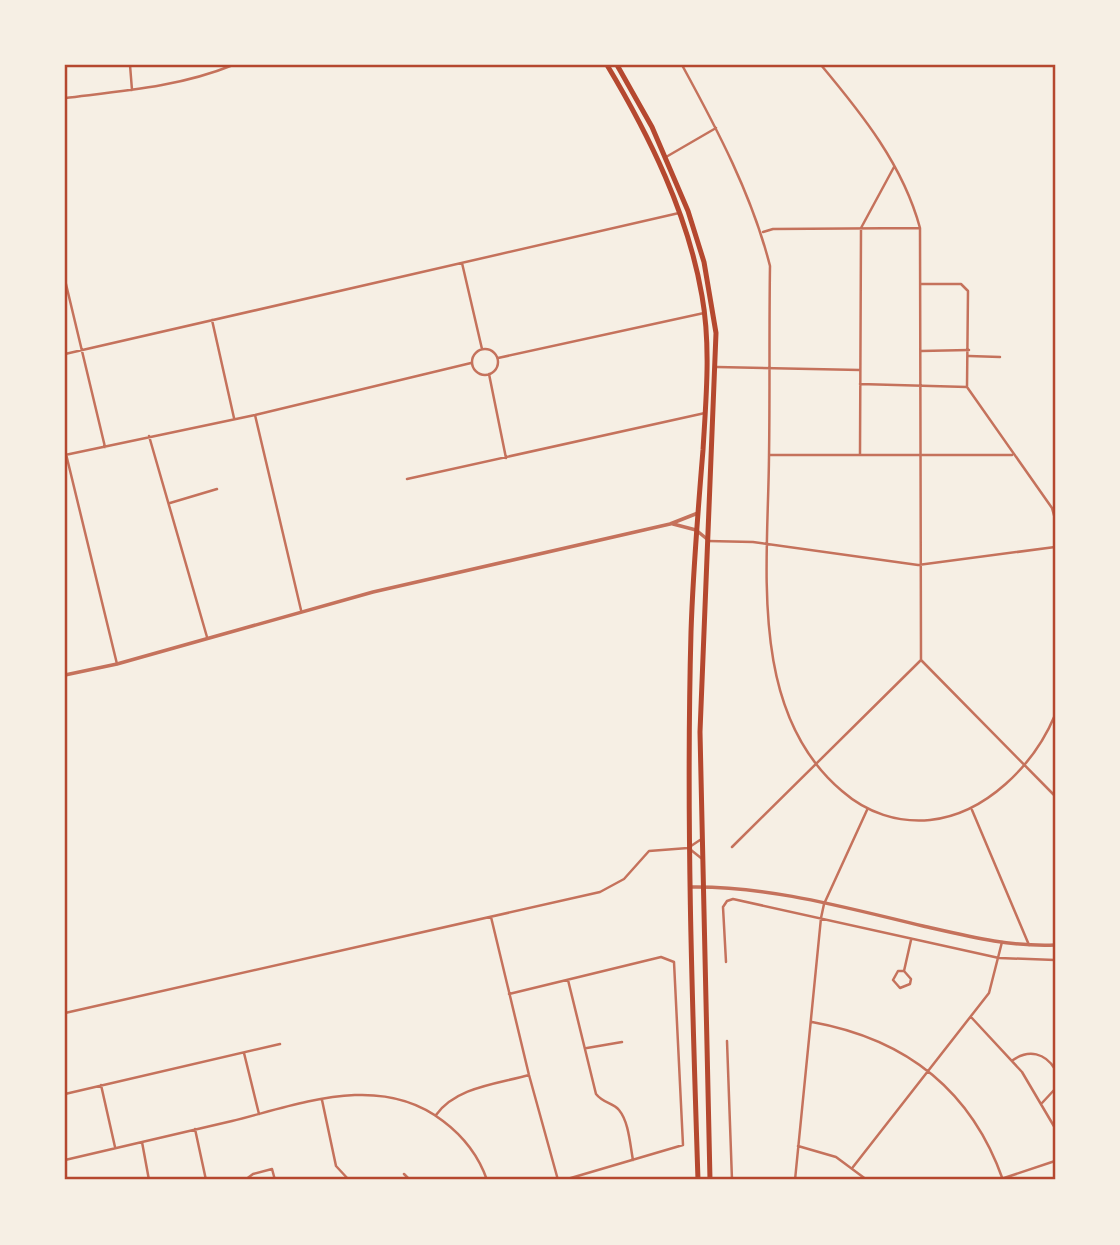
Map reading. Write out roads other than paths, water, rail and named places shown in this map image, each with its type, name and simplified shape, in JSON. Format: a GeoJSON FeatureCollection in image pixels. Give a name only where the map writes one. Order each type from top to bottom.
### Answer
{"type":"FeatureCollection","features":[{"type":"Feature","properties":{"kind":"highway"},"geometry":{"type":"LineString","coordinates":[[607,65],[644,130],[679,213],[695,264],[705,313],[705,413],[691,629],[688,848],[698,1180]]}},
{"type":"Feature","properties":{"kind":"highway"},"geometry":{"type":"LineString","coordinates":[[617,65],[666,157],[696,238],[714,312],[717,367],[700,732],[710,1180]]}},
{"type":"Feature","properties":{"kind":"street"},"geometry":{"type":"LineString","coordinates":[[130,65],[132,90]]}},
{"type":"Feature","properties":{"kind":"street"},"geometry":{"type":"LineString","coordinates":[[65,98],[132,90],[210,74],[233,65]]}},
{"type":"Feature","properties":{"kind":"street"},"geometry":{"type":"LineString","coordinates":[[682,65],[716,128],[762,233],[770,266],[768,544],[771,647],[776,679],[791,728],[815,765],[831,782],[867,809],[918,821],[937,819],[971,808],[990,796],[1024,764],[1038,746],[1055,715]]}},
{"type":"Feature","properties":{"kind":"street"},"geometry":{"type":"LineString","coordinates":[[821,65],[865,117],[912,199],[920,228],[920,660],[1055,796]]}},
{"type":"Feature","properties":{"kind":"street"},"geometry":{"type":"LineString","coordinates":[[666,157],[716,128]]}},
{"type":"Feature","properties":{"kind":"street"},"geometry":{"type":"LineString","coordinates":[[860,454],[861,228],[894,167]]}},
{"type":"Feature","properties":{"kind":"street"},"geometry":{"type":"LineString","coordinates":[[65,354],[679,213]]}},
{"type":"Feature","properties":{"kind":"street"},"geometry":{"type":"LineString","coordinates":[[762,233],[774,229],[920,228]]}},
{"type":"Feature","properties":{"kind":"street"},"geometry":{"type":"LineString","coordinates":[[462,263],[482,349]]}},
{"type":"Feature","properties":{"kind":"street"},"geometry":{"type":"LineString","coordinates":[[65,279],[105,447]]}},
{"type":"Feature","properties":{"kind":"street"},"geometry":{"type":"LineString","coordinates":[[921,285],[961,284],[968,291],[967,387],[1012,455],[1052,508],[1055,519]]}},
{"type":"Feature","properties":{"kind":"street"},"geometry":{"type":"LineString","coordinates":[[498,358],[714,312]]}},
{"type":"Feature","properties":{"kind":"street"},"geometry":{"type":"LineString","coordinates":[[212,320],[234,418]]}},
{"type":"Feature","properties":{"kind":"street"},"geometry":{"type":"LineString","coordinates":[[482,349],[493,351],[498,358],[497,367],[489,374],[477,373],[471,363],[473,356],[482,349]]}},
{"type":"Feature","properties":{"kind":"street"},"geometry":{"type":"LineString","coordinates":[[921,351],[969,350]]}},
{"type":"Feature","properties":{"kind":"street"},"geometry":{"type":"LineString","coordinates":[[969,356],[1000,357]]}},
{"type":"Feature","properties":{"kind":"street"},"geometry":{"type":"LineString","coordinates":[[117,664],[65,455],[255,415],[471,363]]}},
{"type":"Feature","properties":{"kind":"street"},"geometry":{"type":"LineString","coordinates":[[717,367],[860,370]]}},
{"type":"Feature","properties":{"kind":"street"},"geometry":{"type":"LineString","coordinates":[[489,374],[506,457]]}},
{"type":"Feature","properties":{"kind":"street"},"geometry":{"type":"LineString","coordinates":[[860,384],[967,387]]}},
{"type":"Feature","properties":{"kind":"street"},"geometry":{"type":"LineString","coordinates":[[407,479],[705,413]]}},
{"type":"Feature","properties":{"kind":"street"},"geometry":{"type":"LineString","coordinates":[[255,415],[301,610]]}},
{"type":"Feature","properties":{"kind":"street"},"geometry":{"type":"LineString","coordinates":[[149,436],[207,637]]}},
{"type":"Feature","properties":{"kind":"street"},"geometry":{"type":"LineString","coordinates":[[769,455],[1012,455]]}},
{"type":"Feature","properties":{"kind":"street"},"geometry":{"type":"LineString","coordinates":[[169,503],[217,489]]}},
{"type":"Feature","properties":{"kind":"street"},"geometry":{"type":"LineString","coordinates":[[65,675],[117,664],[301,610],[670,524],[698,513]]}},
{"type":"Feature","properties":{"kind":"street"},"geometry":{"type":"LineString","coordinates":[[670,524],[696,530],[708,541],[768,544],[918,565],[1055,547]]}},
{"type":"Feature","properties":{"kind":"street"},"geometry":{"type":"LineString","coordinates":[[732,847],[920,660]]}},
{"type":"Feature","properties":{"kind":"street"},"geometry":{"type":"LineString","coordinates":[[971,808],[1029,945]]}},
{"type":"Feature","properties":{"kind":"street"},"geometry":{"type":"LineString","coordinates":[[795,1180],[821,918],[824,904],[867,809]]}},
{"type":"Feature","properties":{"kind":"street"},"geometry":{"type":"LineString","coordinates":[[65,1013],[600,892],[624,879],[649,851],[688,848],[701,839]]}},
{"type":"Feature","properties":{"kind":"street"},"geometry":{"type":"LineString","coordinates":[[688,848],[701,858]]}},
{"type":"Feature","properties":{"kind":"street"},"geometry":{"type":"LineString","coordinates":[[689,887],[753,889],[1002,942],[1055,945]]}},
{"type":"Feature","properties":{"kind":"street"},"geometry":{"type":"LineString","coordinates":[[726,962],[723,907],[726,901],[733,899],[999,958],[1055,960]]}},
{"type":"Feature","properties":{"kind":"street"},"geometry":{"type":"LineString","coordinates":[[491,917],[529,1075],[558,1180]]}},
{"type":"Feature","properties":{"kind":"street"},"geometry":{"type":"LineString","coordinates":[[904,971],[911,940]]}},
{"type":"Feature","properties":{"kind":"street"},"geometry":{"type":"LineString","coordinates":[[853,1167],[989,993],[1002,942]]}},
{"type":"Feature","properties":{"kind":"street"},"geometry":{"type":"LineString","coordinates":[[509,994],[661,957],[674,962],[683,1145],[564,1180]]}},
{"type":"Feature","properties":{"kind":"street"},"geometry":{"type":"LineString","coordinates":[[904,971],[911,979],[905,988],[900,988],[893,981],[894,975],[904,971]]}},
{"type":"Feature","properties":{"kind":"street"},"geometry":{"type":"LineString","coordinates":[[568,980],[596,1094],[602,1101],[617,1107],[624,1118],[633,1160]]}},
{"type":"Feature","properties":{"kind":"street"},"geometry":{"type":"LineString","coordinates":[[971,1017],[1013,1060],[1055,1128]]}},
{"type":"Feature","properties":{"kind":"street"},"geometry":{"type":"LineString","coordinates":[[811,1022],[873,1038],[929,1071],[953,1093],[974,1119],[1001,1180],[1055,1161]]}},
{"type":"Feature","properties":{"kind":"street"},"geometry":{"type":"LineString","coordinates":[[727,1041],[733,1180]]}},
{"type":"Feature","properties":{"kind":"street"},"geometry":{"type":"LineString","coordinates":[[586,1048],[622,1042]]}},
{"type":"Feature","properties":{"kind":"street"},"geometry":{"type":"LineString","coordinates":[[65,1094],[281,1044]]}},
{"type":"Feature","properties":{"kind":"street"},"geometry":{"type":"LineString","coordinates":[[244,1053],[258,1114]]}},
{"type":"Feature","properties":{"kind":"street"},"geometry":{"type":"LineString","coordinates":[[1013,1060],[1020,1055],[1036,1053],[1050,1061],[1055,1069]]}},
{"type":"Feature","properties":{"kind":"street"},"geometry":{"type":"LineString","coordinates":[[436,1115],[445,1102],[457,1095],[529,1075]]}},
{"type":"Feature","properties":{"kind":"street"},"geometry":{"type":"LineString","coordinates":[[102,1086],[115,1148]]}},
{"type":"Feature","properties":{"kind":"street"},"geometry":{"type":"LineString","coordinates":[[1042,1103],[1055,1089]]}},
{"type":"Feature","properties":{"kind":"street"},"geometry":{"type":"LineString","coordinates":[[65,1160],[322,1100],[378,1094],[418,1105],[436,1115],[466,1142],[487,1180]]}},
{"type":"Feature","properties":{"kind":"street"},"geometry":{"type":"LineString","coordinates":[[322,1100],[336,1166],[349,1180]]}},
{"type":"Feature","properties":{"kind":"street"},"geometry":{"type":"LineString","coordinates":[[195,1129],[206,1180]]}},
{"type":"Feature","properties":{"kind":"street"},"geometry":{"type":"LineString","coordinates":[[142,1142],[149,1180]]}},
{"type":"Feature","properties":{"kind":"street"},"geometry":{"type":"LineString","coordinates":[[798,1146],[818,1150],[853,1167],[867,1180]]}},
{"type":"Feature","properties":{"kind":"street"},"geometry":{"type":"LineString","coordinates":[[245,1180],[253,1174],[272,1169],[275,1180]]}},
{"type":"Feature","properties":{"kind":"street"},"geometry":{"type":"LineString","coordinates":[[404,1174],[410,1180]]}}]}
